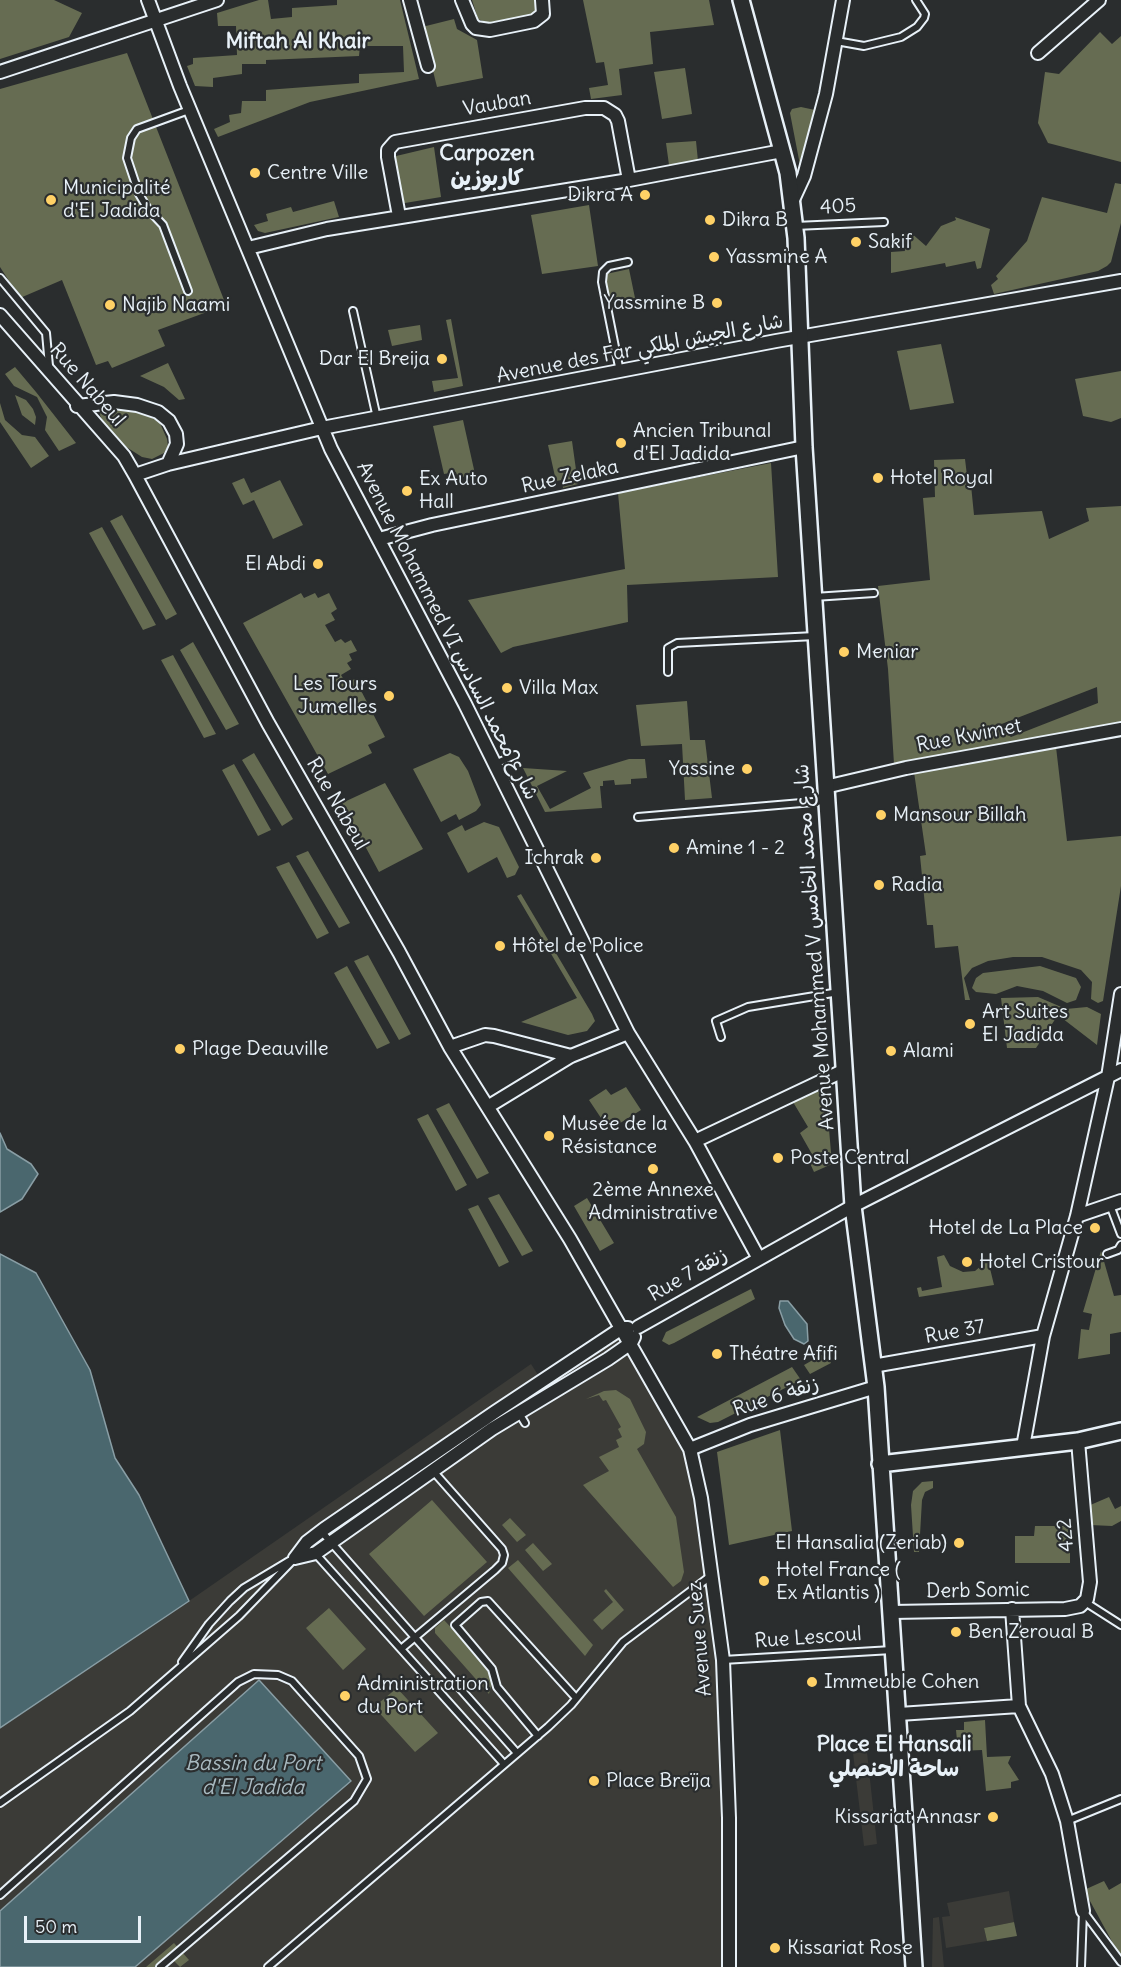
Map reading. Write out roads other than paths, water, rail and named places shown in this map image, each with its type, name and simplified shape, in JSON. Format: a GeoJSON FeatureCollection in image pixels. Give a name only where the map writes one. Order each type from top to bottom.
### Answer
{"type":"FeatureCollection","features":[{"type":"Feature","properties":{"kind":"street","name":"Avenue Mohammed VI شارع محمد السادس"},"geometry":{"type":"LineString","coordinates":[[148,0],[190,110],[321,428],[495,764],[628,1033],[695,1141],[758,1257]]}},
{"type":"Feature","properties":{"kind":"street"},"geometry":{"type":"LineString","coordinates":[[0,72],[217,0]]}},
{"type":"Feature","properties":{"kind":"street"},"geometry":{"type":"LineString","coordinates":[[410,0],[428,66]]}},
{"type":"Feature","properties":{"kind":"street"},"geometry":{"type":"LineString","coordinates":[[462,0],[467,15],[476,28],[490,30],[534,21],[543,14],[542,0]]}},
{"type":"Feature","properties":{"kind":"street","name":"Avenue Mohammed V شارع محمد الخامس"},"geometry":{"type":"LineString","coordinates":[[741,0],[782,151],[792,202],[815,636],[853,1206],[876,1387],[915,1967]]}},
{"type":"Feature","properties":{"kind":"street"},"geometry":{"type":"LineString","coordinates":[[792,202],[804,176],[826,94],[843,0]]}},
{"type":"Feature","properties":{"kind":"street"},"geometry":{"type":"LineString","coordinates":[[1038,53],[1099,0]]}},
{"type":"Feature","properties":{"kind":"street","name":"Vauban"},"geometry":{"type":"LineString","coordinates":[[399,216],[388,157],[388,150],[394,142],[585,108],[604,108],[618,121],[629,180]]}},
{"type":"Feature","properties":{"kind":"street"},"geometry":{"type":"LineString","coordinates":[[248,248],[301,234],[399,216],[629,180],[782,151]]}},
{"type":"Feature","properties":{"kind":"street","name":"Avenue des Far شارع الجيش الملكي"},"geometry":{"type":"LineString","coordinates":[[135,475],[168,464],[321,428],[1120,279]]}},
{"type":"Feature","properties":{"kind":"street","name":"Rue Nabeul"},"geometry":{"type":"LineString","coordinates":[[0,315],[77,406],[124,456],[268,723],[450,1047],[489,1106],[622,1328]]}},
{"type":"Feature","properties":{"kind":"street"},"geometry":{"type":"LineString","coordinates":[[77,406],[114,402],[136,405],[158,412],[169,421],[176,434],[177,444],[168,464]]}},
{"type":"Feature","properties":{"kind":"street","name":"Rue Zelaka"},"geometry":{"type":"LineString","coordinates":[[379,539],[432,525],[804,447]]}},
{"type":"Feature","properties":{"kind":"street","name":"Rue Kwimet"},"geometry":{"type":"LineString","coordinates":[[825,794],[938,762],[1121,729]]}},
{"type":"Feature","properties":{"kind":"street"},"geometry":{"type":"LineString","coordinates":[[1023,1447],[1043,1336],[1077,1216],[1108,1077],[1121,994]]}},
{"type":"Feature","properties":{"kind":"street"},"geometry":{"type":"LineString","coordinates":[[489,1106],[571,1056],[628,1033]]}},
{"type":"Feature","properties":{"kind":"street"},"geometry":{"type":"LineString","coordinates":[[450,1047],[475,1038],[494,1036],[571,1056]]}},
{"type":"Feature","properties":{"kind":"street"},"geometry":{"type":"LineString","coordinates":[[695,1141],[845,1070]]}},
{"type":"Feature","properties":{"kind":"street","name":"Rue 7 زنقة"},"geometry":{"type":"LineString","coordinates":[[638,1327],[758,1257],[853,1206],[1121,1070]]}},
{"type":"Feature","properties":{"kind":"street"},"geometry":{"type":"LineString","coordinates":[[1077,1216],[1115,1203]]}},
{"type":"Feature","properties":{"kind":"street"},"geometry":{"type":"LineString","coordinates":[[295,1558],[307,1542],[321,1531],[469,1437],[521,1417],[532,1405],[631,1343],[638,1327],[622,1328],[524,1393],[469,1437],[432,1470],[316,1554],[295,1558]]}},
{"type":"Feature","properties":{"kind":"street","name":"Avenue Suez"},"geometry":{"type":"LineString","coordinates":[[622,1328],[690,1449],[701,1497],[723,1660],[729,1818],[729,1967]]}},
{"type":"Feature","properties":{"kind":"street","name":"Rue 37"},"geometry":{"type":"LineString","coordinates":[[873,1365],[1043,1336]]}},
{"type":"Feature","properties":{"kind":"street","name":"Rue 6 زنقة"},"geometry":{"type":"LineString","coordinates":[[690,1449],[750,1425],[876,1387]]}},
{"type":"Feature","properties":{"kind":"street"},"geometry":{"type":"LineString","coordinates":[[524,1393],[532,1405]]}},
{"type":"Feature","properties":{"kind":"street"},"geometry":{"type":"LineString","coordinates":[[880,1464],[1078,1441],[1121,1431]]}},
{"type":"Feature","properties":{"kind":"street","name":"422"},"geometry":{"type":"LineString","coordinates":[[1078,1441],[1090,1581],[1084,1602]]}},
{"type":"Feature","properties":{"kind":"street","name":"Derb Somic"},"geometry":{"type":"LineString","coordinates":[[892,1612],[1065,1609],[1080,1606],[1084,1602]]}},
{"type":"Feature","properties":{"kind":"street"},"geometry":{"type":"LineString","coordinates":[[1012,1609],[1019,1707],[1052,1774],[1067,1821],[1083,1911]]}},
{"type":"Feature","properties":{"kind":"street"},"geometry":{"type":"LineString","coordinates":[[899,1714],[1019,1707]]}},
{"type":"Feature","properties":{"kind":"lane"},"geometry":{"type":"LineString","coordinates":[[836,41],[864,46],[901,38],[917,27],[924,18],[925,14],[916,0]]}},
{"type":"Feature","properties":{"kind":"lane"},"geometry":{"type":"LineString","coordinates":[[188,291],[163,225],[148,209],[139,194],[127,158],[131,138],[137,129],[190,110]]}},
{"type":"Feature","properties":{"kind":"lane","name":"405"},"geometry":{"type":"LineString","coordinates":[[794,226],[884,222]]}},
{"type":"Feature","properties":{"kind":"lane"},"geometry":{"type":"LineString","coordinates":[[620,373],[602,282],[603,272],[609,266],[628,262]]}},
{"type":"Feature","properties":{"kind":"lane"},"geometry":{"type":"LineString","coordinates":[[0,278],[46,333],[49,373]]}},
{"type":"Feature","properties":{"kind":"lane"},"geometry":{"type":"LineString","coordinates":[[353,310],[377,418]]}},
{"type":"Feature","properties":{"kind":"lane"},"geometry":{"type":"LineString","coordinates":[[813,597],[874,593]]}},
{"type":"Feature","properties":{"kind":"lane"},"geometry":{"type":"LineString","coordinates":[[668,672],[668,648],[677,643],[815,636]]}},
{"type":"Feature","properties":{"kind":"lane"},"geometry":{"type":"LineString","coordinates":[[495,764],[515,754]]}},
{"type":"Feature","properties":{"kind":"lane"},"geometry":{"type":"LineString","coordinates":[[638,818],[825,794]]}},
{"type":"Feature","properties":{"kind":"lane"},"geometry":{"type":"LineString","coordinates":[[721,1037],[716,1021],[748,1007],[839,992]]}},
{"type":"Feature","properties":{"kind":"lane"},"geometry":{"type":"LineString","coordinates":[[1115,1203],[1121,1234]]}},
{"type":"Feature","properties":{"kind":"lane"},"geometry":{"type":"LineString","coordinates":[[1107,1254],[1118,1250],[1121,1245]]}},
{"type":"Feature","properties":{"kind":"lane"},"geometry":{"type":"LineString","coordinates":[[401,1649],[495,1570],[502,1563],[504,1555],[502,1549],[432,1470]]}},
{"type":"Feature","properties":{"kind":"lane"},"geometry":{"type":"LineString","coordinates":[[321,1531],[517,1753]]}},
{"type":"Feature","properties":{"kind":"lane"},"geometry":{"type":"LineString","coordinates":[[307,1542],[504,1764]]}},
{"type":"Feature","properties":{"kind":"lane"},"geometry":{"type":"LineString","coordinates":[[0,1803],[130,1711],[239,1616],[295,1558]]}},
{"type":"Feature","properties":{"kind":"lane"},"geometry":{"type":"LineString","coordinates":[[178,1668],[209,1624],[230,1601],[244,1588],[295,1558]]}},
{"type":"Feature","properties":{"kind":"lane"},"geometry":{"type":"LineString","coordinates":[[268,1967],[538,1736],[576,1698],[622,1642],[713,1574]]}},
{"type":"Feature","properties":{"kind":"lane"},"geometry":{"type":"LineString","coordinates":[[538,1736],[497,1687],[492,1669],[455,1625],[481,1602],[488,1601],[576,1698]]}},
{"type":"Feature","properties":{"kind":"lane"},"geometry":{"type":"LineString","coordinates":[[1084,1602],[1121,1625]]}},
{"type":"Feature","properties":{"kind":"lane","name":"Rue Lescoul"},"geometry":{"type":"LineString","coordinates":[[723,1660],[895,1649]]}},
{"type":"Feature","properties":{"kind":"lane"},"geometry":{"type":"LineString","coordinates":[[0,1895],[238,1682],[254,1674],[278,1675],[292,1681],[358,1756],[367,1779],[362,1791],[354,1801],[160,1967]]}},
{"type":"Feature","properties":{"kind":"lane"},"geometry":{"type":"LineString","coordinates":[[1067,1821],[1121,1799]]}},
{"type":"Feature","properties":{"kind":"lane"},"geometry":{"type":"LineString","coordinates":[[1083,1911],[1121,1962]]}},
{"type":"Feature","properties":{"kind":"lane"},"geometry":{"type":"LineString","coordinates":[[1081,1967],[1083,1911]]}},
{"type":"Feature","properties":{"kind":"water"},"geometry":{"type":"Polygon","coordinates":[[[0,1133],[7,1149],[31,1164],[38,1174],[22,1199],[0,1212],[0,1133]]]}},
{"type":"Feature","properties":{"kind":"water"},"geometry":{"type":"Polygon","coordinates":[[[0,1254],[36,1273],[90,1370],[115,1458],[139,1495],[189,1601],[0,1728],[0,1254]]]}},
{"type":"Feature","properties":{"kind":"water"},"geometry":{"type":"Polygon","coordinates":[[[780,1301],[788,1301],[807,1324],[808,1341],[804,1344],[794,1339],[785,1325],[779,1308],[780,1301]]]}},
{"type":"Feature","properties":{"kind":"water","name":"Bassin du Port d'El Jadida"},"geometry":{"type":"Polygon","coordinates":[[[259,1680],[351,1781],[135,1967],[0,1967],[0,1911],[259,1680]]]}},
{"type":"Feature","properties":{"kind":"place","name":"Centre Ville"},"geometry":{"type":"Point","coordinates":[255,173]}},
{"type":"Feature","properties":{"kind":"place","name":"Dikra A"},"geometry":{"type":"Point","coordinates":[645,195]}},
{"type":"Feature","properties":{"kind":"place","name":"Municipalité d'El Jadida"},"geometry":{"type":"Point","coordinates":[51,200]}},
{"type":"Feature","properties":{"kind":"place","name":"Dikra B"},"geometry":{"type":"Point","coordinates":[710,220]}},
{"type":"Feature","properties":{"kind":"place","name":"Sakif"},"geometry":{"type":"Point","coordinates":[856,242]}},
{"type":"Feature","properties":{"kind":"place","name":"Yassmine A"},"geometry":{"type":"Point","coordinates":[714,257]}},
{"type":"Feature","properties":{"kind":"place","name":"Yassmine B"},"geometry":{"type":"Point","coordinates":[717,303]}},
{"type":"Feature","properties":{"kind":"place","name":"Najib Naami"},"geometry":{"type":"Point","coordinates":[110,305]}},
{"type":"Feature","properties":{"kind":"place","name":"Dar El Breija"},"geometry":{"type":"Point","coordinates":[442,359]}},
{"type":"Feature","properties":{"kind":"place","name":"Ancien Tribunal d'El Jadida"},"geometry":{"type":"Point","coordinates":[621,443]}},
{"type":"Feature","properties":{"kind":"place","name":"Hotel Royal"},"geometry":{"type":"Point","coordinates":[878,478]}},
{"type":"Feature","properties":{"kind":"place","name":"Ex Auto Hall"},"geometry":{"type":"Point","coordinates":[407,491]}},
{"type":"Feature","properties":{"kind":"place","name":"El Abdi"},"geometry":{"type":"Point","coordinates":[318,564]}},
{"type":"Feature","properties":{"kind":"place","name":"Meniar"},"geometry":{"type":"Point","coordinates":[844,652]}},
{"type":"Feature","properties":{"kind":"place","name":"Villa Max"},"geometry":{"type":"Point","coordinates":[507,688]}},
{"type":"Feature","properties":{"kind":"place","name":"Les Tours Jumelles"},"geometry":{"type":"Point","coordinates":[389,696]}},
{"type":"Feature","properties":{"kind":"place","name":"Yassine"},"geometry":{"type":"Point","coordinates":[747,769]}},
{"type":"Feature","properties":{"kind":"place","name":"Mansour Billah"},"geometry":{"type":"Point","coordinates":[881,815]}},
{"type":"Feature","properties":{"kind":"place","name":"Amine 1 - 2"},"geometry":{"type":"Point","coordinates":[674,848]}},
{"type":"Feature","properties":{"kind":"place","name":"Ichrak"},"geometry":{"type":"Point","coordinates":[596,858]}},
{"type":"Feature","properties":{"kind":"place","name":"Radia"},"geometry":{"type":"Point","coordinates":[879,885]}},
{"type":"Feature","properties":{"kind":"place","name":"Hôtel de Police"},"geometry":{"type":"Point","coordinates":[500,946]}},
{"type":"Feature","properties":{"kind":"place","name":"Art Suites El Jadida"},"geometry":{"type":"Point","coordinates":[970,1024]}},
{"type":"Feature","properties":{"kind":"place","name":"Plage Deauville"},"geometry":{"type":"Point","coordinates":[180,1049]}},
{"type":"Feature","properties":{"kind":"place","name":"Alami"},"geometry":{"type":"Point","coordinates":[891,1051]}},
{"type":"Feature","properties":{"kind":"place","name":"Musée de la Résistance"},"geometry":{"type":"Point","coordinates":[549,1136]}},
{"type":"Feature","properties":{"kind":"place","name":"Poste Central"},"geometry":{"type":"Point","coordinates":[778,1158]}},
{"type":"Feature","properties":{"kind":"place","name":"2ème Annexe Administrative"},"geometry":{"type":"Point","coordinates":[653,1169]}},
{"type":"Feature","properties":{"kind":"place","name":"Hotel de La Place"},"geometry":{"type":"Point","coordinates":[1095,1228]}},
{"type":"Feature","properties":{"kind":"place","name":"Hotel Cristour"},"geometry":{"type":"Point","coordinates":[967,1262]}},
{"type":"Feature","properties":{"kind":"place","name":"Théatre Afifi"},"geometry":{"type":"Point","coordinates":[717,1354]}},
{"type":"Feature","properties":{"kind":"place","name":"El Hansalia (Zeriab)"},"geometry":{"type":"Point","coordinates":[959,1543]}},
{"type":"Feature","properties":{"kind":"place","name":"Hotel France ( Ex Atlantis )"},"geometry":{"type":"Point","coordinates":[764,1581]}},
{"type":"Feature","properties":{"kind":"place","name":"Ben Zeroual B"},"geometry":{"type":"Point","coordinates":[956,1632]}},
{"type":"Feature","properties":{"kind":"place","name":"Immeuble Cohen"},"geometry":{"type":"Point","coordinates":[812,1682]}},
{"type":"Feature","properties":{"kind":"place","name":"Administration du Port"},"geometry":{"type":"Point","coordinates":[345,1696]}},
{"type":"Feature","properties":{"kind":"place","name":"Place Breïja"},"geometry":{"type":"Point","coordinates":[594,1781]}},
{"type":"Feature","properties":{"kind":"place","name":"Kissariat Annasr"},"geometry":{"type":"Point","coordinates":[993,1817]}},
{"type":"Feature","properties":{"kind":"place","name":"Kissariat Rose"},"geometry":{"type":"Point","coordinates":[775,1948]}},
{"type":"Feature","properties":{"kind":"district","name":"Miftah Al Khair"},"geometry":{"type":"Point","coordinates":[298,42]}},
{"type":"Feature","properties":{"kind":"district","name":"Carpozen كاربوزين"},"geometry":{"type":"Point","coordinates":[487,166]}},
{"type":"Feature","properties":{"kind":"district","name":"Place El Hansali ساحة الحنصلي"},"geometry":{"type":"Point","coordinates":[894,1758]}}]}
